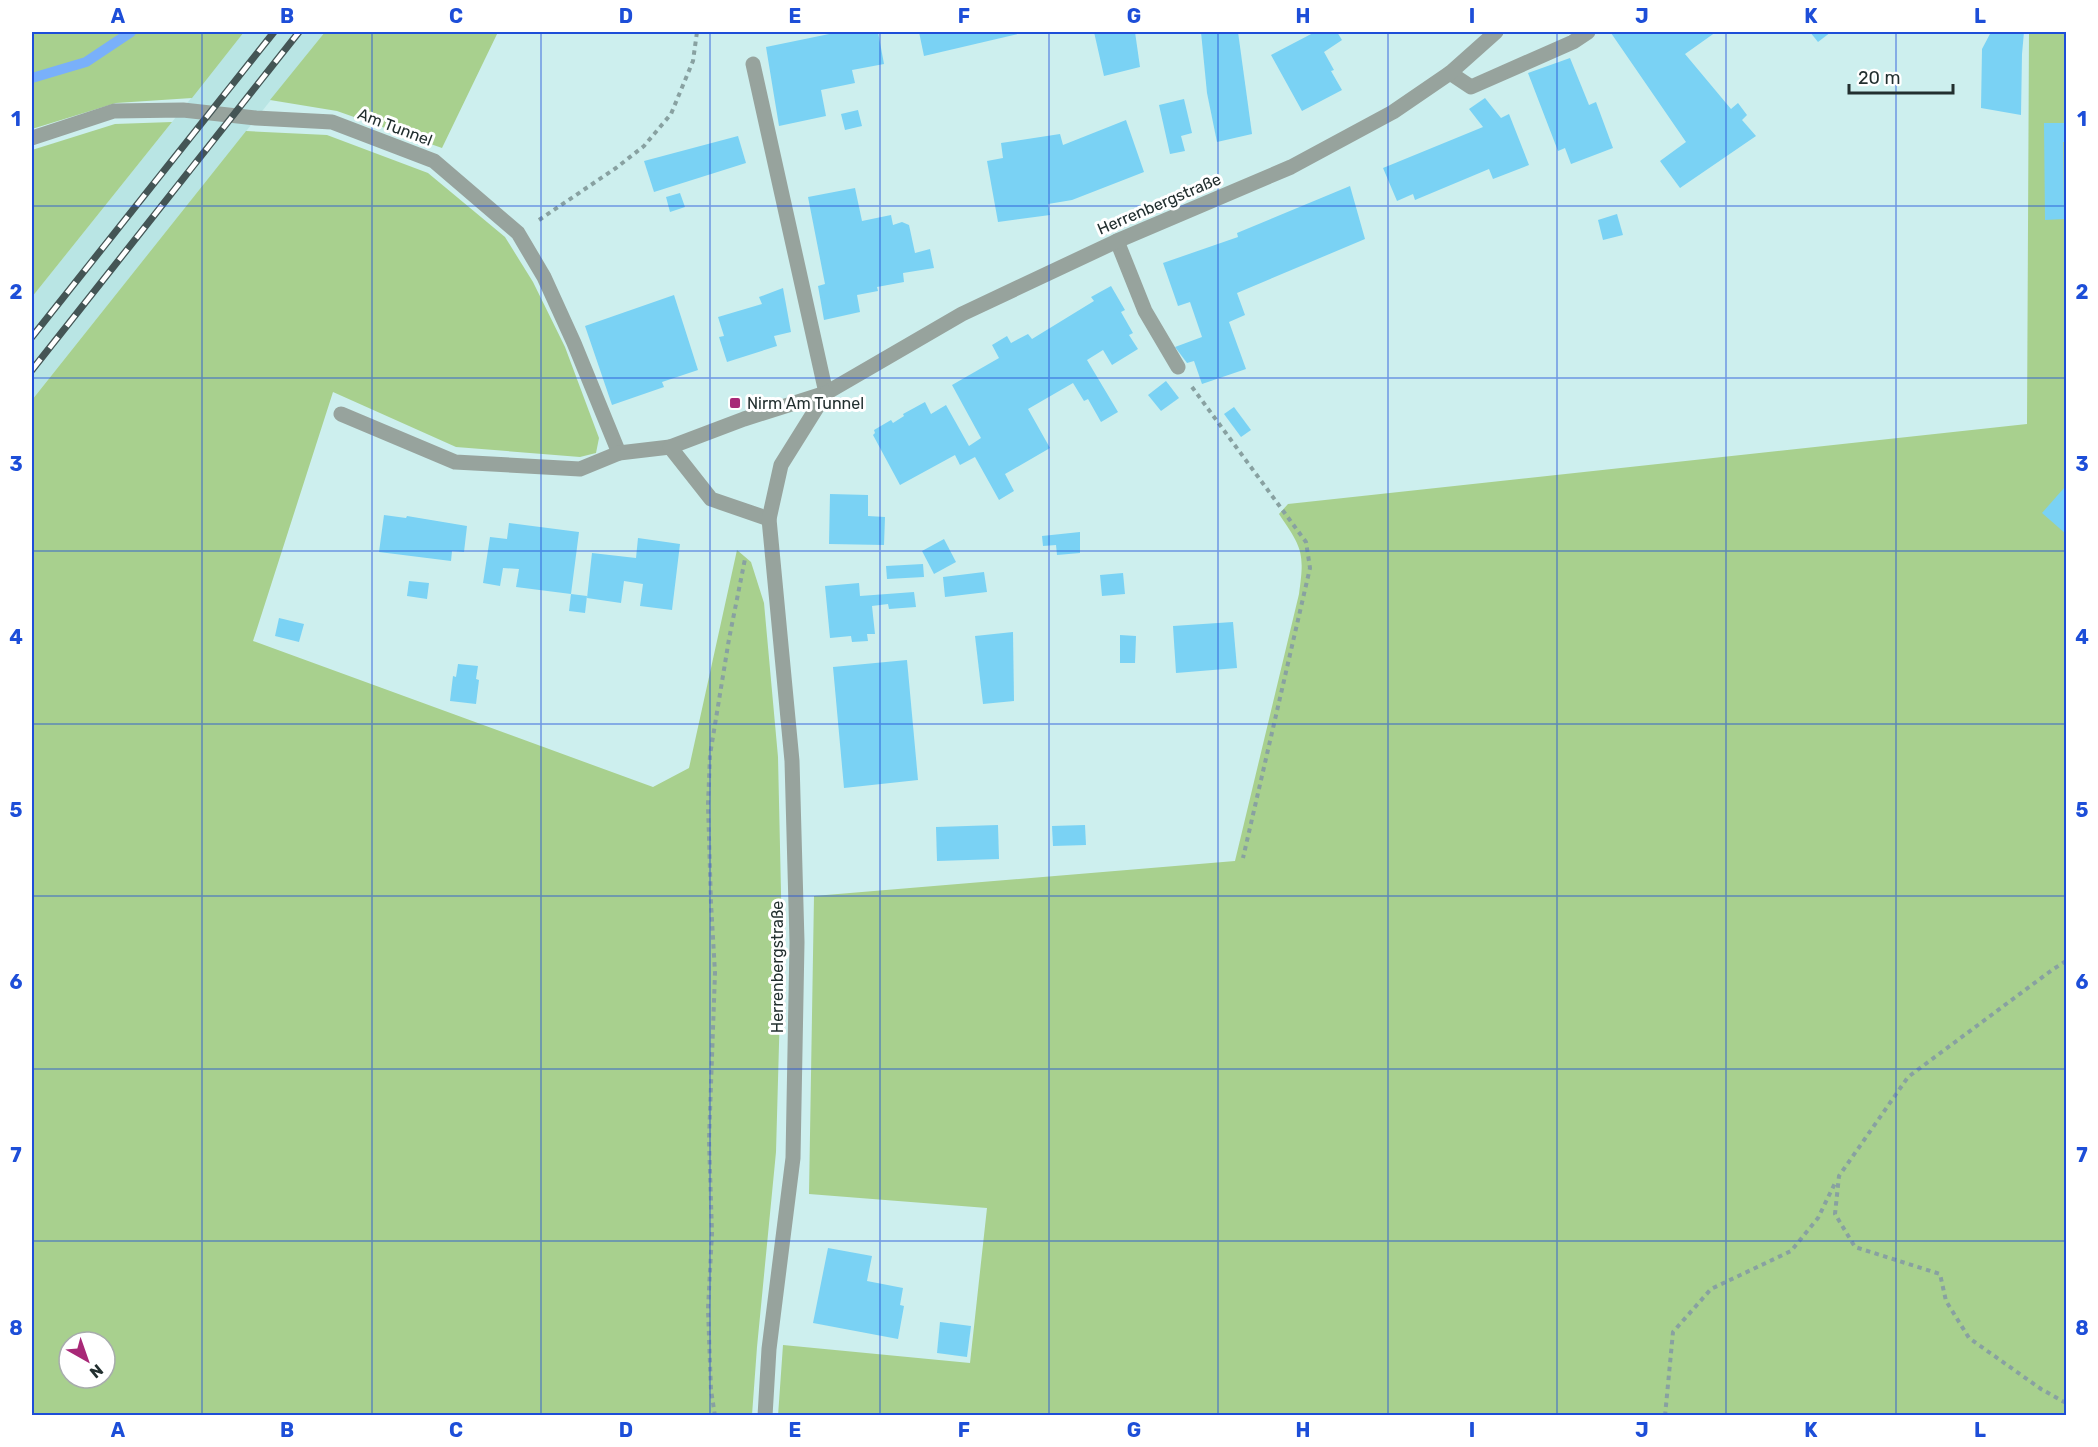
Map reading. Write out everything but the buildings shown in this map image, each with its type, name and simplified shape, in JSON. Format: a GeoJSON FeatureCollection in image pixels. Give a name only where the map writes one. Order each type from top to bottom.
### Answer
{"type":"FeatureCollection","features":[{"type":"Feature","properties":{"kind":"street","name":"Herrenbergstraße"},"geometry":{"type":"LineString","coordinates":[[670,447],[744,419],[826,393],[962,314],[1117,241],[1291,167],[1392,112],[1449,73],[1496,32]]}},
{"type":"Feature","properties":{"kind":"street"},"geometry":{"type":"LineString","coordinates":[[1449,73],[1471,87],[1572,42],[1588,32]]}},
{"type":"Feature","properties":{"kind":"street"},"geometry":{"type":"LineString","coordinates":[[753,64],[826,393]]}},
{"type":"Feature","properties":{"kind":"street","name":"Am Tunnel"},"geometry":{"type":"LineString","coordinates":[[32,138],[114,111],[183,110],[256,118],[332,122],[434,161],[518,233],[561,315],[619,453]]}},
{"type":"Feature","properties":{"kind":"street"},"geometry":{"type":"LineString","coordinates":[[1117,241],[1145,310],[1178,367]]}},
{"type":"Feature","properties":{"kind":"street","name":"Herrenbergstraße"},"geometry":{"type":"LineString","coordinates":[[765,1416],[769,1349],[793,1158],[797,942],[792,761],[769,519],[781,465],[826,393]]}},
{"type":"Feature","properties":{"kind":"street"},"geometry":{"type":"LineString","coordinates":[[341,414],[455,462],[580,469],[619,453],[670,447],[711,499],[769,519]]}},
{"type":"Feature","properties":{"kind":"path"},"geometry":{"type":"LineString","coordinates":[[518,233],[616,168],[644,146],[671,114],[693,61],[697,32]]}},
{"type":"Feature","properties":{"kind":"path"},"geometry":{"type":"LineString","coordinates":[[1178,367],[1306,542],[1311,568],[1243,858]]}},
{"type":"Feature","properties":{"kind":"path"},"geometry":{"type":"LineString","coordinates":[[715,1416],[711,1389],[708,1309],[712,1233],[709,1130],[715,973],[708,805],[710,755],[746,552],[773,550]]}},
{"type":"Feature","properties":{"kind":"path"},"geometry":{"type":"LineString","coordinates":[[1665,1416],[1673,1332],[1711,1289],[1791,1251],[1818,1218],[1839,1176],[1908,1077],[2067,961]]}},
{"type":"Feature","properties":{"kind":"path"},"geometry":{"type":"LineString","coordinates":[[1839,1176],[1835,1214],[1855,1247],[1940,1274],[1946,1301],[1969,1338],[2041,1389],[2067,1403]]}},
{"type":"Feature","properties":{"kind":"shaded area"},"geometry":{"type":"Polygon","coordinates":[[[244,32],[325,32],[32,400],[32,297],[244,32]]]}},
{"type":"Feature","properties":{"kind":"green space"},"geometry":{"type":"Polygon","coordinates":[[[32,32],[244,32],[192,98],[116,103],[32,129],[32,32]]]}},
{"type":"Feature","properties":{"kind":"green space"},"geometry":{"type":"Polygon","coordinates":[[[325,32],[498,32],[442,148],[337,111],[270,100],[325,32]]]}},
{"type":"Feature","properties":{"kind":"green space"},"geometry":{"type":"Polygon","coordinates":[[[2029,32],[2066,32],[2066,1415],[778,1416],[783,1345],[970,1363],[987,1208],[809,1194],[814,896],[1235,861],[1299,594],[1302,569],[1300,551],[1293,535],[1279,514],[1288,504],[2027,424],[2029,32]]]}},
{"type":"Feature","properties":{"kind":"green space"},"geometry":{"type":"Polygon","coordinates":[[[172,122],[32,297],[32,150],[115,124],[172,122]]]}},
{"type":"Feature","properties":{"kind":"green space"},"geometry":{"type":"Polygon","coordinates":[[[246,131],[327,135],[428,173],[505,237],[533,282],[565,347],[599,438],[596,453],[580,457],[456,447],[333,392],[253,641],[653,787],[689,768],[737,550],[751,562],[764,603],[778,757],[782,937],[776,1152],[752,1415],[32,1415],[32,400],[246,131]]]}},
{"type":"Feature","properties":{"kind":"waterway"},"geometry":{"type":"LineString","coordinates":[[32,78],[86,62],[131,32]]}},
{"type":"Feature","properties":{"kind":"railway"},"geometry":{"type":"LineString","coordinates":[[32,337],[274,32]]}},
{"type":"Feature","properties":{"kind":"railway"},"geometry":{"type":"LineString","coordinates":[[32,370],[299,32]]}},
{"type":"Feature","properties":{"kind":"place","name":"Nirm Am Tunnel"},"geometry":{"type":"Point","coordinates":[735,403]}}]}
